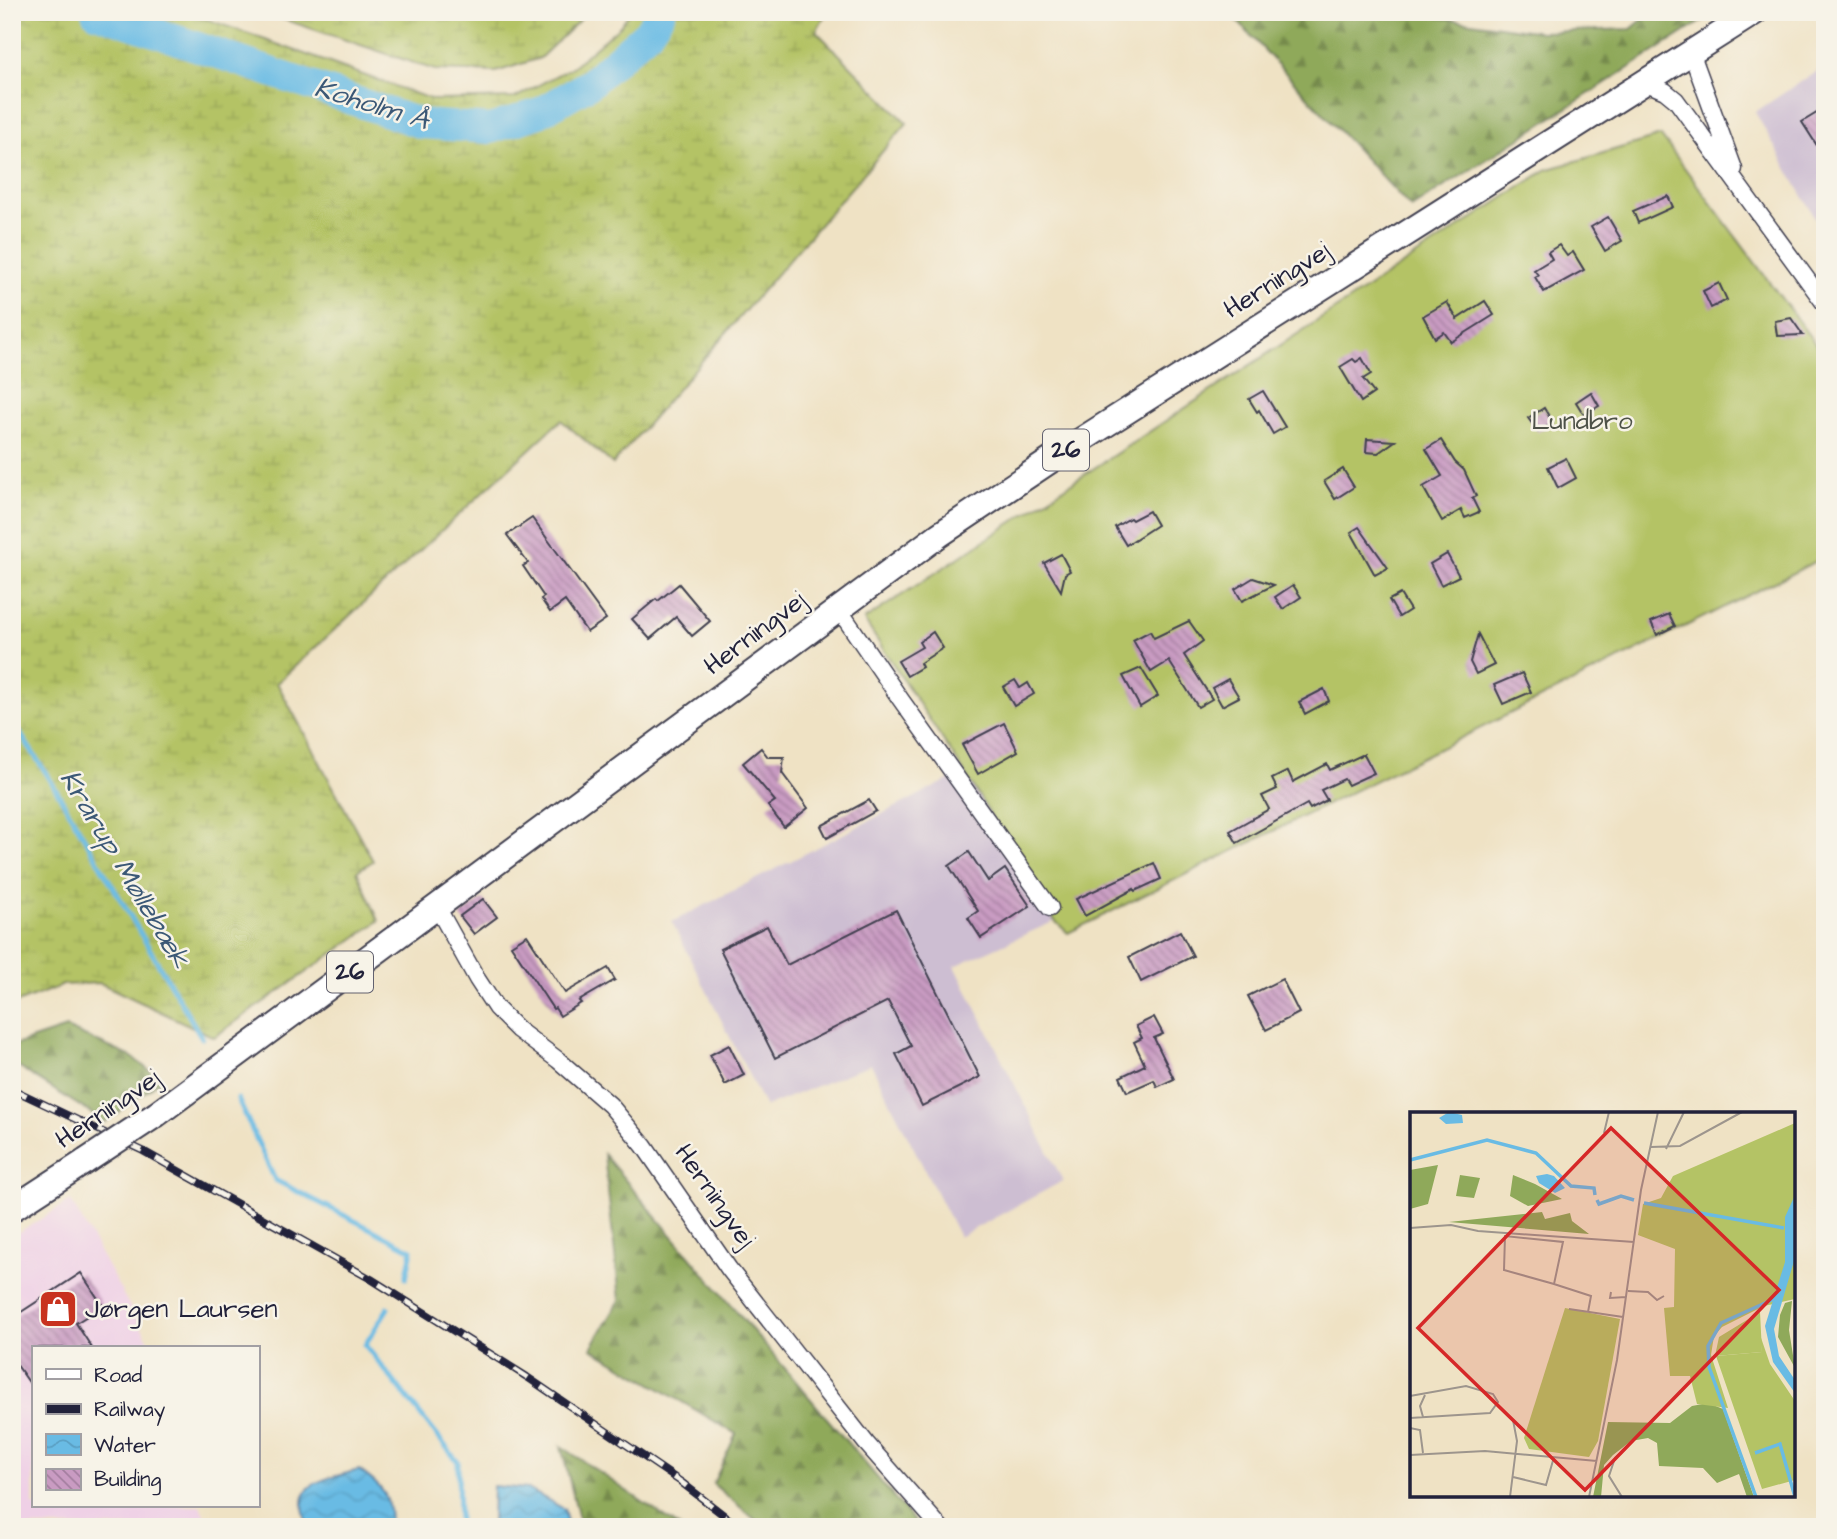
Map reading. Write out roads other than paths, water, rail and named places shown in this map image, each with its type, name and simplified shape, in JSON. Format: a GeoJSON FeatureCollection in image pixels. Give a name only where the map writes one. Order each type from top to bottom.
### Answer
{"type":"FeatureCollection","features":[{"type":"Feature","properties":{"kind":"main road","name":"Herningvej"},"geometry":{"type":"LineString","coordinates":[[12,1209],[156,1114],[939,535],[1072,446],[1755,12]]}},
{"type":"Feature","properties":{"kind":"street"},"geometry":{"type":"LineString","coordinates":[[1691,52],[1741,188]]}},
{"type":"Feature","properties":{"kind":"street"},"geometry":{"type":"LineString","coordinates":[[1644,82],[1665,90],[1676,100],[1825,304]]}},
{"type":"Feature","properties":{"kind":"street","name":"Herningvej"},"geometry":{"type":"LineString","coordinates":[[838,608],[901,701],[1050,908]]}},
{"type":"Feature","properties":{"kind":"street","name":"Herningvej"},"geometry":{"type":"LineString","coordinates":[[437,907],[496,1008],[518,1030],[558,1059],[610,1105],[644,1146],[729,1269],[866,1443],[940,1527]]}},
{"type":"Feature","properties":{"kind":"water"},"geometry":{"type":"Polygon","coordinates":[[[359,1470],[384,1493],[389,1506],[390,1527],[309,1527],[303,1500],[307,1491],[323,1480],[359,1470]]]}},
{"type":"Feature","properties":{"kind":"water"},"geometry":{"type":"Polygon","coordinates":[[[493,1486],[528,1489],[564,1509],[568,1527],[492,1527],[493,1486]]]}},
{"type":"Feature","properties":{"kind":"waterway","name":"Koholm Å"},"geometry":{"type":"LineString","coordinates":[[96,12],[422,124],[490,129],[539,113],[589,84],[648,32],[661,12]]}},
{"type":"Feature","properties":{"kind":"waterway","name":"Krarup Møllebæk"},"geometry":{"type":"LineString","coordinates":[[12,721],[48,776],[202,1038]]}},
{"type":"Feature","properties":{"kind":"waterway","name":"Krarup Møllebæk"},"geometry":{"type":"LineString","coordinates":[[238,1099],[275,1180],[412,1250],[406,1278]]}},
{"type":"Feature","properties":{"kind":"waterway","name":"Krarup Møllebæk"},"geometry":{"type":"LineString","coordinates":[[388,1308],[365,1345],[458,1462],[459,1527]]}},
{"type":"Feature","properties":{"kind":"railway"},"geometry":{"type":"LineString","coordinates":[[12,1089],[143,1151],[371,1279],[527,1377],[681,1482],[739,1527]]}},
{"type":"Feature","properties":{"kind":"place","name":"Jørgen Laursen"},"geometry":{"type":"Point","coordinates":[58,1309]}},
{"type":"Feature","properties":{"kind":"park label","name":"Lundbro"},"geometry":{"type":"Point","coordinates":[1582,421]}}]}
